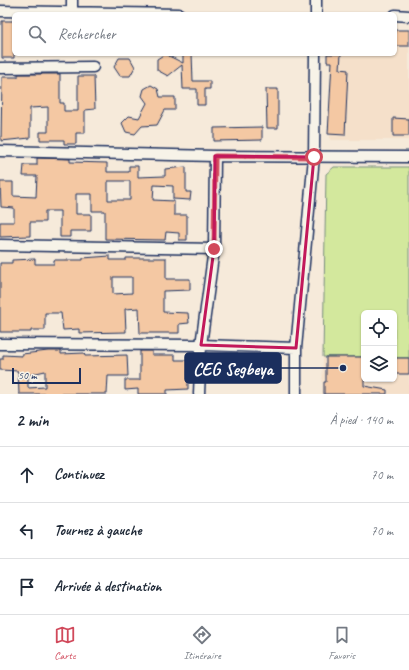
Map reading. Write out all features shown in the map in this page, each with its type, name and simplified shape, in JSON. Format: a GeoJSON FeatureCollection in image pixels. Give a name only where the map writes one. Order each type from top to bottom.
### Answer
{"type":"FeatureCollection","features":[{"type":"Feature","properties":{"kind":"street"},"geometry":{"type":"LineString","coordinates":[[72,0],[72,12]]}},
{"type":"Feature","properties":{"kind":"street"},"geometry":{"type":"LineString","coordinates":[[316,0],[316,12]]}},
{"type":"Feature","properties":{"kind":"street"},"geometry":{"type":"LineString","coordinates":[[0,11],[36,12]]}},
{"type":"Feature","properties":{"kind":"street"},"geometry":{"type":"LineString","coordinates":[[397,15],[409,16]]}},
{"type":"Feature","properties":{"kind":"street"},"geometry":{"type":"LineString","coordinates":[[296,394],[296,348],[314,157],[315,56]]}},
{"type":"Feature","properties":{"kind":"street"},"geometry":{"type":"LineString","coordinates":[[0,68],[93,67]]}},
{"type":"Feature","properties":{"kind":"street"},"geometry":{"type":"LineString","coordinates":[[0,151],[215,156],[409,157]]}},
{"type":"Feature","properties":{"kind":"street"},"geometry":{"type":"LineString","coordinates":[[199,394],[201,345],[214,249],[215,156]]}},
{"type":"Feature","properties":{"kind":"street"},"geometry":{"type":"LineString","coordinates":[[0,245],[214,249]]}},
{"type":"Feature","properties":{"kind":"street"},"geometry":{"type":"LineString","coordinates":[[0,344],[201,345],[296,348]]}},
{"type":"Feature","properties":{"kind":"highlighted area"},"geometry":{"type":"Polygon","coordinates":[[[215,156],[314,157],[296,348],[201,345],[214,249],[215,156]]]}},
{"type":"Feature","properties":{"kind":"shaded area"},"geometry":{"type":"Polygon","coordinates":[[[397,30],[409,30],[409,140],[330,140],[331,56],[397,56],[397,30]]]}},
{"type":"Feature","properties":{"kind":"shaded area"},"geometry":{"type":"Polygon","coordinates":[[[323,357],[361,357],[361,382],[397,382],[397,358],[409,358],[409,394],[322,394],[323,357]]]}},
{"type":"Feature","properties":{"kind":"green space"},"geometry":{"type":"Polygon","coordinates":[[[334,167],[409,167],[409,358],[397,358],[397,310],[361,310],[361,357],[323,357],[326,174],[334,167]]]}},
{"type":"Feature","properties":{"kind":"building"},"geometry":{"type":"Polygon","coordinates":[[[2,21],[12,21],[12,56],[14,56],[14,58],[2,58],[2,21]]]}},
{"type":"Feature","properties":{"kind":"building"},"geometry":{"type":"Polygon","coordinates":[[[397,30],[409,30],[409,46],[397,46],[397,30]]]}},
{"type":"Feature","properties":{"kind":"building"},"geometry":{"type":"Polygon","coordinates":[[[162,56],[169,56],[183,63],[183,56],[192,56],[193,81],[210,81],[210,89],[205,89],[205,105],[197,105],[197,89],[183,89],[182,65],[168,76],[157,70],[157,59],[162,56]]]}},
{"type":"Feature","properties":{"kind":"building"},"geometry":{"type":"Polygon","coordinates":[[[327,56],[341,56],[340,69],[348,70],[345,135],[328,134],[332,62],[327,62],[327,56]]]}},
{"type":"Feature","properties":{"kind":"building"},"geometry":{"type":"Polygon","coordinates":[[[119,58],[130,58],[135,67],[130,76],[120,76],[114,67],[119,58]]]}},
{"type":"Feature","properties":{"kind":"building"},"geometry":{"type":"Polygon","coordinates":[[[18,74],[60,74],[60,103],[64,103],[64,111],[78,111],[78,76],[94,76],[95,109],[85,110],[85,133],[76,133],[76,144],[64,144],[64,140],[40,140],[40,132],[48,132],[48,107],[30,108],[30,138],[1,141],[2,77],[18,77],[18,74]]]}},
{"type":"Feature","properties":{"kind":"building"},"geometry":{"type":"Polygon","coordinates":[[[151,85],[158,89],[160,97],[175,97],[175,110],[165,110],[157,125],[142,126],[135,134],[126,132],[122,123],[129,116],[139,118],[147,103],[142,96],[144,89],[151,85]]]}},
{"type":"Feature","properties":{"kind":"building"},"geometry":{"type":"Polygon","coordinates":[[[266,89],[278,89],[278,128],[267,128],[266,89]]]}},
{"type":"Feature","properties":{"kind":"building"},"geometry":{"type":"Polygon","coordinates":[[[393,118],[409,119],[409,136],[393,136],[393,118]]]}},
{"type":"Feature","properties":{"kind":"building"},"geometry":{"type":"Polygon","coordinates":[[[262,127],[262,140],[214,141],[214,128],[262,127]]]}},
{"type":"Feature","properties":{"kind":"building"},"geometry":{"type":"Polygon","coordinates":[[[37,158],[70,159],[70,162],[107,163],[107,172],[129,172],[129,166],[138,166],[138,177],[165,176],[165,169],[186,167],[186,192],[191,192],[190,200],[173,199],[173,186],[154,185],[153,200],[174,201],[174,215],[187,215],[187,240],[179,240],[179,233],[166,232],[165,240],[105,239],[105,211],[92,211],[92,194],[76,194],[76,214],[91,214],[91,231],[70,231],[70,237],[60,237],[60,211],[45,211],[45,222],[30,222],[30,236],[0,237],[0,222],[14,222],[14,208],[1,207],[0,182],[13,182],[13,196],[36,197],[37,176],[23,176],[24,165],[37,165],[37,158]],[[108,181],[108,200],[130,200],[130,181],[108,181]]]}},
{"type":"Feature","properties":{"kind":"building"},"geometry":{"type":"Polygon","coordinates":[[[110,256],[110,260],[126,260],[126,258],[166,258],[166,279],[190,279],[190,290],[163,291],[163,312],[188,313],[189,323],[179,324],[179,333],[140,333],[139,308],[125,309],[126,332],[79,333],[79,329],[63,330],[61,313],[45,313],[45,330],[31,330],[31,332],[0,332],[0,263],[12,263],[12,260],[35,259],[35,264],[54,264],[54,260],[83,260],[83,258],[110,256]],[[113,277],[113,294],[132,293],[132,277],[113,277]]]}},
{"type":"Feature","properties":{"kind":"building"},"geometry":{"type":"Polygon","coordinates":[[[61,351],[61,354],[84,353],[85,356],[127,355],[128,376],[108,376],[107,394],[19,394],[18,371],[0,370],[0,359],[3,359],[3,355],[22,356],[22,354],[61,351]],[[45,371],[28,375],[28,388],[45,387],[45,371]]]}},
{"type":"Feature","properties":{"kind":"building"},"geometry":{"type":"Polygon","coordinates":[[[140,351],[152,351],[152,355],[175,355],[175,360],[193,360],[193,370],[188,370],[188,389],[167,390],[167,394],[138,394],[138,389],[125,390],[125,380],[140,380],[140,351]]]}},
{"type":"Feature","properties":{"kind":"building"},"geometry":{"type":"Polygon","coordinates":[[[326,357],[361,357],[361,382],[364,382],[364,386],[387,390],[387,394],[324,394],[324,382],[326,382],[326,357]]]}},
{"type":"Feature","properties":{"kind":"building"},"geometry":{"type":"Polygon","coordinates":[[[397,358],[409,358],[409,374],[397,374],[397,358]]]}},
{"type":"Feature","properties":{"kind":"place","name":"CEG Segbeya"},"geometry":{"type":"Point","coordinates":[343,368]}},
{"type":"Feature","properties":{"kind":"route"},"geometry":{"type":"LineString","coordinates":[[214,249],[215,156],[314,157]]}}]}
